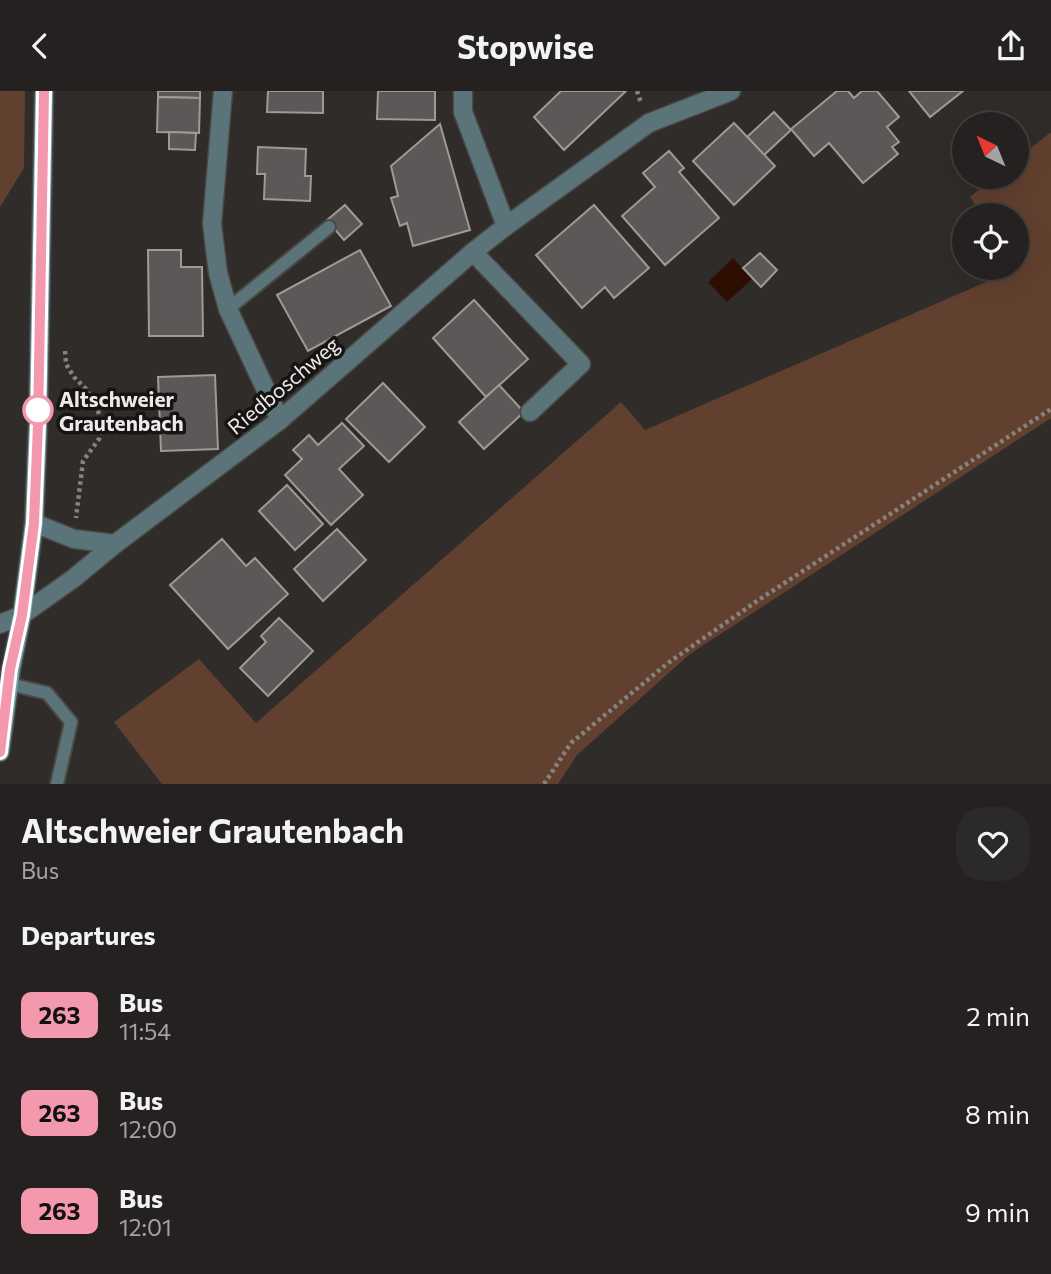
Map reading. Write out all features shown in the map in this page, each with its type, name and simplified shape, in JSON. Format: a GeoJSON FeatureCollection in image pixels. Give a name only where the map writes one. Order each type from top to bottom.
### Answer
{"type":"FeatureCollection","features":[{"type":"Feature","properties":{"kind":"street"},"geometry":{"type":"LineString","coordinates":[[0,752],[10,669],[22,615],[34,523],[44,91]]}},
{"type":"Feature","properties":{"kind":"street"},"geometry":{"type":"LineString","coordinates":[[223,91],[212,224],[218,273],[229,309],[280,420]]}},
{"type":"Feature","properties":{"kind":"street"},"geometry":{"type":"LineString","coordinates":[[463,91],[463,112],[506,226]]}},
{"type":"Feature","properties":{"kind":"street","name":"Riedboschweg"},"geometry":{"type":"LineString","coordinates":[[0,624],[22,615],[74,578],[280,420],[506,226],[649,123],[731,91]]}},
{"type":"Feature","properties":{"kind":"street"},"geometry":{"type":"LineString","coordinates":[[473,253],[581,364],[530,412]]}},
{"type":"Feature","properties":{"kind":"street"},"geometry":{"type":"LineString","coordinates":[[34,523],[74,539],[115,544]]}},
{"type":"Feature","properties":{"kind":"lane"},"geometry":{"type":"LineString","coordinates":[[229,309],[329,227]]}},
{"type":"Feature","properties":{"kind":"lane"},"geometry":{"type":"LineString","coordinates":[[9,684],[47,694],[71,722],[57,784]]}},
{"type":"Feature","properties":{"kind":"path"},"geometry":{"type":"LineString","coordinates":[[64,349],[66,364],[86,389],[102,423],[99,439],[83,461],[74,539]]}},
{"type":"Feature","properties":{"kind":"path"},"geometry":{"type":"LineString","coordinates":[[544,784],[571,743],[668,663],[1051,408]]}},
{"type":"Feature","properties":{"kind":"shaded area"},"geometry":{"type":"Polygon","coordinates":[[[0,91],[25,91],[24,168],[0,207],[0,91]]]}},
{"type":"Feature","properties":{"kind":"shaded area"},"geometry":{"type":"Polygon","coordinates":[[[1051,132],[1051,418],[690,654],[577,755],[558,784],[162,784],[114,722],[199,659],[256,723],[621,402],[645,430],[991,280],[1029,280],[1029,203],[974,203],[970,197],[980,189],[1029,189],[1029,149],[1051,132]]]}},
{"type":"Feature","properties":{"kind":"shaded area"},"geometry":{"type":"Polygon","coordinates":[[[733,258],[752,279],[727,302],[708,282],[733,258]]]}},
{"type":"Feature","properties":{"kind":"building"},"geometry":{"type":"Polygon","coordinates":[[[158,91],[200,91],[200,98],[158,97],[158,91]]]}},
{"type":"Feature","properties":{"kind":"building"},"geometry":{"type":"Polygon","coordinates":[[[268,91],[323,91],[323,113],[267,112],[268,91]]]}},
{"type":"Feature","properties":{"kind":"building"},"geometry":{"type":"Polygon","coordinates":[[[378,91],[435,91],[435,120],[377,119],[378,91]]]}},
{"type":"Feature","properties":{"kind":"building"},"geometry":{"type":"Polygon","coordinates":[[[561,91],[626,91],[564,150],[534,117],[561,91]]]}},
{"type":"Feature","properties":{"kind":"building"},"geometry":{"type":"Polygon","coordinates":[[[837,91],[848,91],[854,98],[862,91],[877,91],[899,117],[887,127],[899,142],[892,147],[898,154],[863,183],[829,143],[814,156],[791,129],[837,91]]]}},
{"type":"Feature","properties":{"kind":"building"},"geometry":{"type":"Polygon","coordinates":[[[909,91],[963,91],[930,117],[909,91]]]}},
{"type":"Feature","properties":{"kind":"building"},"geometry":{"type":"Polygon","coordinates":[[[158,97],[200,98],[199,133],[157,132],[158,97]]]}},
{"type":"Feature","properties":{"kind":"building"},"geometry":{"type":"Polygon","coordinates":[[[774,112],[791,130],[764,155],[747,137],[774,112]]]}},
{"type":"Feature","properties":{"kind":"building"},"geometry":{"type":"Polygon","coordinates":[[[734,123],[775,166],[734,205],[693,161],[734,123]]]}},
{"type":"Feature","properties":{"kind":"building"},"geometry":{"type":"Polygon","coordinates":[[[440,124],[470,230],[413,246],[407,223],[400,226],[391,198],[398,196],[391,166],[440,124]]]}},
{"type":"Feature","properties":{"kind":"building"},"geometry":{"type":"Polygon","coordinates":[[[169,132],[196,133],[195,150],[169,149],[169,132]]]}},
{"type":"Feature","properties":{"kind":"building"},"geometry":{"type":"Polygon","coordinates":[[[258,147],[306,149],[305,176],[311,176],[310,201],[264,199],[265,174],[257,174],[258,147]]]}},
{"type":"Feature","properties":{"kind":"building"},"geometry":{"type":"Polygon","coordinates":[[[669,151],[684,168],[679,172],[719,218],[665,265],[622,216],[655,187],[643,173],[669,151]]]}},
{"type":"Feature","properties":{"kind":"building"},"geometry":{"type":"Polygon","coordinates":[[[345,205],[362,224],[344,240],[327,220],[345,205]]]}},
{"type":"Feature","properties":{"kind":"building"},"geometry":{"type":"Polygon","coordinates":[[[594,205],[649,268],[614,298],[605,287],[582,308],[536,255],[594,205]]]}},
{"type":"Feature","properties":{"kind":"building"},"geometry":{"type":"Polygon","coordinates":[[[148,250],[181,250],[181,267],[202,267],[203,336],[149,336],[148,250]]]}},
{"type":"Feature","properties":{"kind":"building"},"geometry":{"type":"Polygon","coordinates":[[[360,250],[391,306],[308,351],[277,295],[360,250]]]}},
{"type":"Feature","properties":{"kind":"building"},"geometry":{"type":"Polygon","coordinates":[[[760,253],[777,270],[761,287],[743,268],[760,253]]]}},
{"type":"Feature","properties":{"kind":"building"},"geometry":{"type":"Polygon","coordinates":[[[474,300],[528,359],[486,397],[433,338],[474,300]]]}},
{"type":"Feature","properties":{"kind":"building"},"geometry":{"type":"Polygon","coordinates":[[[215,375],[218,449],[161,451],[158,377],[215,375]]]}},
{"type":"Feature","properties":{"kind":"building"},"geometry":{"type":"Polygon","coordinates":[[[383,383],[425,427],[389,462],[346,419],[383,383]]]}},
{"type":"Feature","properties":{"kind":"building"},"geometry":{"type":"Polygon","coordinates":[[[499,385],[524,412],[484,449],[459,422],[499,385]]]}},
{"type":"Feature","properties":{"kind":"building"},"geometry":{"type":"Polygon","coordinates":[[[342,423],[364,446],[339,469],[363,495],[331,525],[285,475],[302,459],[293,450],[309,435],[318,445],[342,423]]]}},
{"type":"Feature","properties":{"kind":"building"},"geometry":{"type":"Polygon","coordinates":[[[287,485],[323,524],[295,550],[259,511],[287,485]]]}},
{"type":"Feature","properties":{"kind":"building"},"geometry":{"type":"Polygon","coordinates":[[[337,529],[366,560],[323,601],[294,569],[337,529]]]}},
{"type":"Feature","properties":{"kind":"building"},"geometry":{"type":"Polygon","coordinates":[[[222,539],[246,566],[255,558],[288,594],[228,649],[170,585],[222,539]]]}},
{"type":"Feature","properties":{"kind":"building"},"geometry":{"type":"Polygon","coordinates":[[[279,618],[313,651],[268,696],[240,668],[266,642],[261,636],[279,618]]]}},
{"type":"Feature","properties":{"kind":"bus line","name":"263"},"geometry":{"type":"LineString","coordinates":[[0,752],[10,669],[22,615],[34,523],[44,91]]}},
{"type":"Feature","properties":{"kind":"place","name":"Altschweier Grautenbach"},"geometry":{"type":"Point","coordinates":[38,410]}}]}
